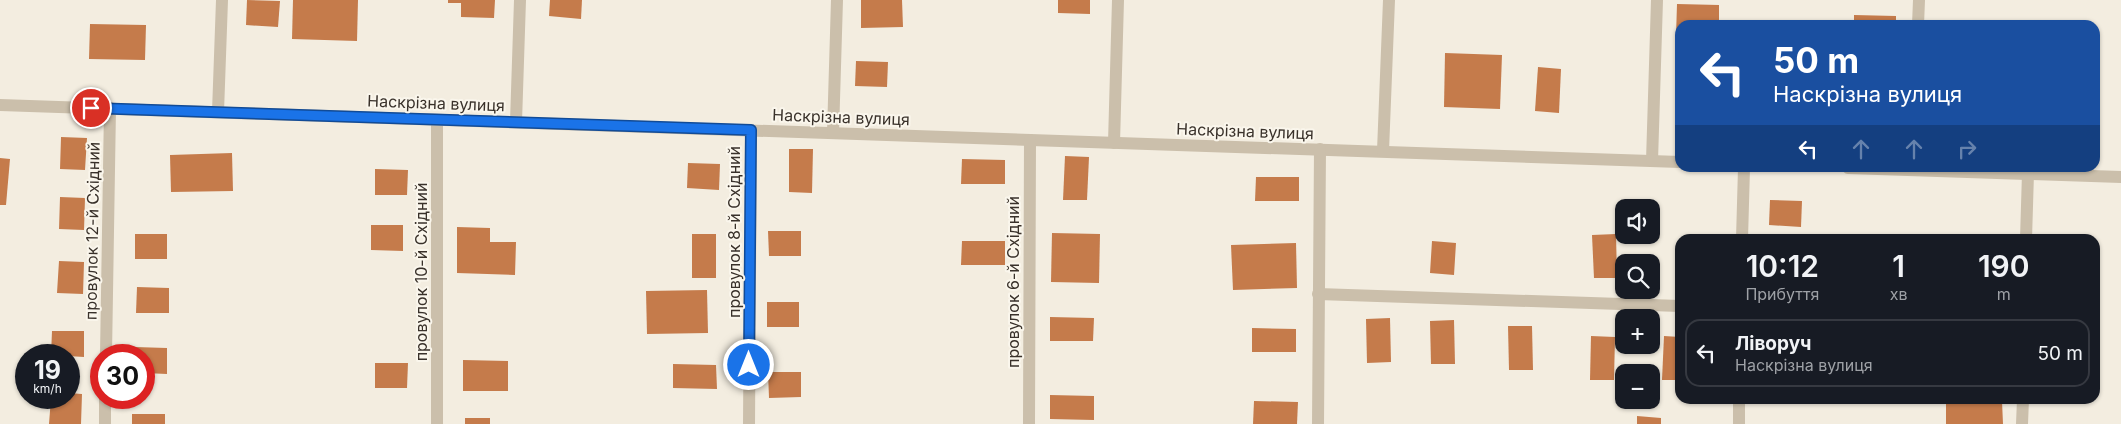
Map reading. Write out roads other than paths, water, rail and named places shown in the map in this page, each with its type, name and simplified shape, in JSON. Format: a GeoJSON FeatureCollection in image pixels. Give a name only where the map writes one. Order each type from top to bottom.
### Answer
{"type":"FeatureCollection","features":[{"type":"Feature","properties":{"kind":"street"},"geometry":{"type":"LineString","coordinates":[[218,112],[222,0]]}},
{"type":"Feature","properties":{"kind":"street"},"geometry":{"type":"LineString","coordinates":[[516,122],[520,0]]}},
{"type":"Feature","properties":{"kind":"street"},"geometry":{"type":"LineString","coordinates":[[832,133],[837,0]]}},
{"type":"Feature","properties":{"kind":"street"},"geometry":{"type":"LineString","coordinates":[[1114,143],[1118,0]]}},
{"type":"Feature","properties":{"kind":"street"},"geometry":{"type":"LineString","coordinates":[[1383,152],[1389,0]]}},
{"type":"Feature","properties":{"kind":"street"},"geometry":{"type":"LineString","coordinates":[[1652,161],[1657,0]]}},
{"type":"Feature","properties":{"kind":"street"},"geometry":{"type":"LineString","coordinates":[[1918,20],[1919,0]]}},
{"type":"Feature","properties":{"kind":"street","name":"Наскрізна вулиця"},"geometry":{"type":"LineString","coordinates":[[0,105],[1675,162]]}},
{"type":"Feature","properties":{"kind":"street","name":"провулок 12-й Східний"},"geometry":{"type":"LineString","coordinates":[[106,344],[110,108]]}},
{"type":"Feature","properties":{"kind":"street","name":"провулок 10-й Східний"},"geometry":{"type":"LineString","coordinates":[[437,120],[437,424]]}},
{"type":"Feature","properties":{"kind":"street","name":"провулок 8-й Східний"},"geometry":{"type":"LineString","coordinates":[[749,424],[751,130]]}},
{"type":"Feature","properties":{"kind":"street","name":"провулок 6-й Східний"},"geometry":{"type":"LineString","coordinates":[[1029,424],[1030,140]]}},
{"type":"Feature","properties":{"kind":"street"},"geometry":{"type":"LineString","coordinates":[[1318,424],[1320,149]]}},
{"type":"Feature","properties":{"kind":"street"},"geometry":{"type":"LineString","coordinates":[[1742,234],[1744,172]]}},
{"type":"Feature","properties":{"kind":"street"},"geometry":{"type":"LineString","coordinates":[[2000,172],[2121,176]]}},
{"type":"Feature","properties":{"kind":"street"},"geometry":{"type":"LineString","coordinates":[[2026,234],[2028,173]]}},
{"type":"Feature","properties":{"kind":"street"},"geometry":{"type":"LineString","coordinates":[[1318,294],[1675,306]]}},
{"type":"Feature","properties":{"kind":"street"},"geometry":{"type":"LineString","coordinates":[[1739,404],[1739,424]]}},
{"type":"Feature","properties":{"kind":"street"},"geometry":{"type":"LineString","coordinates":[[2022,424],[2023,404]]}},
{"type":"Feature","properties":{"kind":"street"},"geometry":{"type":"LineString","coordinates":[[105,424],[106,409]]}}]}
